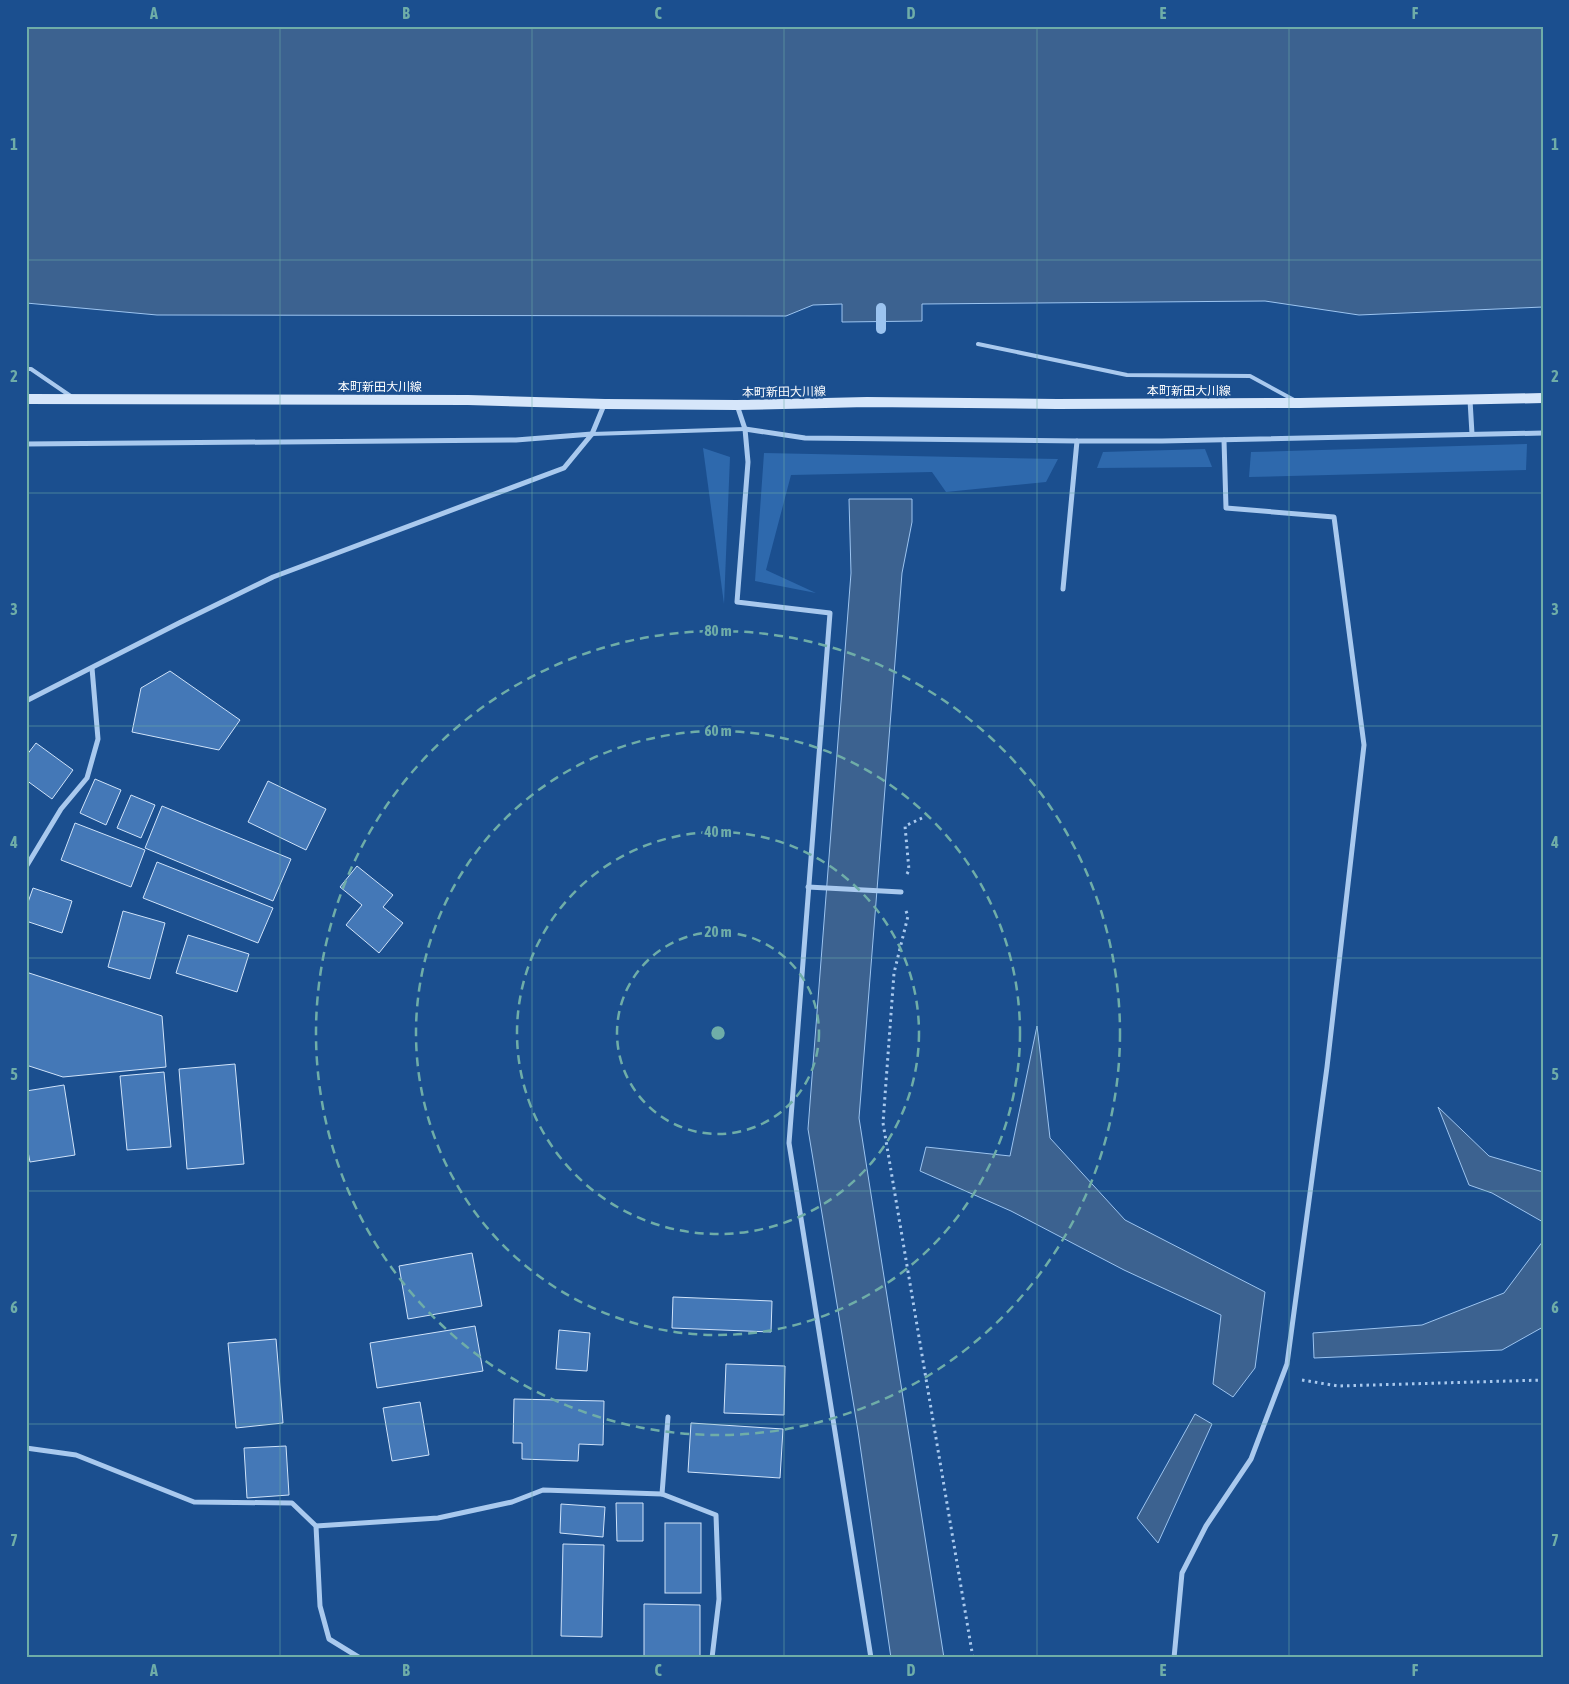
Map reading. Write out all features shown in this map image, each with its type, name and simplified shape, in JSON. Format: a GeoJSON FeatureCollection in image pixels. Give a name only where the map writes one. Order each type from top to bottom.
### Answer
{"type":"FeatureCollection","features":[{"type":"Feature","properties":{"kind":"main road","name":"本町新田大川線"},"geometry":{"type":"LineString","coordinates":[[26,399],[468,400],[737,405],[867,402],[1056,404],[1300,403],[1543,398]]}},
{"type":"Feature","properties":{"kind":"street"},"geometry":{"type":"LineString","coordinates":[[1470,400],[1472,434]]}},
{"type":"Feature","properties":{"kind":"street"},"geometry":{"type":"LineString","coordinates":[[26,701],[273,577],[564,468],[592,434],[604,404]]}},
{"type":"Feature","properties":{"kind":"street"},"geometry":{"type":"LineString","coordinates":[[737,405],[746,429],[748,462],[736,602],[830,613],[789,1143],[871,1658]]}},
{"type":"Feature","properties":{"kind":"street"},"geometry":{"type":"LineString","coordinates":[[746,429],[805,438],[1077,441],[1224,440],[1543,433]]}},
{"type":"Feature","properties":{"kind":"street"},"geometry":{"type":"LineString","coordinates":[[26,444],[516,440],[592,434]]}},
{"type":"Feature","properties":{"kind":"street"},"geometry":{"type":"LineString","coordinates":[[1174,1658],[1182,1573],[1206,1526],[1251,1459],[1287,1364],[1327,1067],[1364,745],[1334,517],[1226,508],[1224,440]]}},
{"type":"Feature","properties":{"kind":"street"},"geometry":{"type":"LineString","coordinates":[[1063,588],[1077,441]]}},
{"type":"Feature","properties":{"kind":"street"},"geometry":{"type":"LineString","coordinates":[[26,867],[61,809],[87,778],[98,739],[92,668]]}},
{"type":"Feature","properties":{"kind":"street"},"geometry":{"type":"LineString","coordinates":[[808,887],[901,892]]}},
{"type":"Feature","properties":{"kind":"street"},"geometry":{"type":"LineString","coordinates":[[662,1494],[668,1416]]}},
{"type":"Feature","properties":{"kind":"street"},"geometry":{"type":"LineString","coordinates":[[26,1448],[76,1455],[194,1502],[292,1503],[316,1526],[316,1564],[320,1606],[329,1639],[360,1658]]}},
{"type":"Feature","properties":{"kind":"street"},"geometry":{"type":"LineString","coordinates":[[316,1526],[438,1518],[512,1502],[543,1490],[662,1494],[716,1515],[718,1599],[712,1658]]}},
{"type":"Feature","properties":{"kind":"lane"},"geometry":{"type":"LineString","coordinates":[[978,344],[1127,376],[1250,376],[1300,403]]}},
{"type":"Feature","properties":{"kind":"lane"},"geometry":{"type":"LineString","coordinates":[[26,369],[31,369],[74,398]]}},
{"type":"Feature","properties":{"kind":"lane"},"geometry":{"type":"LineString","coordinates":[[592,434],[746,429]]}},
{"type":"Feature","properties":{"kind":"path"},"geometry":{"type":"LineString","coordinates":[[922,818],[906,826],[909,870],[901,892],[908,916],[894,972],[883,1123],[973,1658]]}},
{"type":"Feature","properties":{"kind":"path"},"geometry":{"type":"LineString","coordinates":[[1282,1377],[1338,1386],[1543,1380]]}},
{"type":"Feature","properties":{"kind":"shaded area"},"geometry":{"type":"Polygon","coordinates":[[[26,26],[1543,26],[1543,307],[1359,315],[1265,301],[922,304],[922,321],[842,322],[842,304],[813,305],[786,316],[157,315],[26,303],[26,26]]]}},
{"type":"Feature","properties":{"kind":"shaded area"},"geometry":{"type":"Polygon","coordinates":[[[1527,444],[1526,470],[1249,477],[1251,452],[1527,444]]]}},
{"type":"Feature","properties":{"kind":"shaded area"},"geometry":{"type":"Polygon","coordinates":[[[703,448],[730,457],[724,604],[703,448]]]}},
{"type":"Feature","properties":{"kind":"shaded area"},"geometry":{"type":"Polygon","coordinates":[[[1205,449],[1212,467],[1097,468],[1103,452],[1205,449]]]}},
{"type":"Feature","properties":{"kind":"shaded area"},"geometry":{"type":"Polygon","coordinates":[[[764,453],[1058,459],[1046,482],[946,492],[932,472],[791,475],[766,570],[816,593],[755,581],[764,453]]]}},
{"type":"Feature","properties":{"kind":"shaded area"},"geometry":{"type":"Polygon","coordinates":[[[849,499],[912,499],[912,522],[902,573],[859,1118],[944,1658],[891,1658],[858,1431],[808,1129],[851,573],[849,499]]]}},
{"type":"Feature","properties":{"kind":"shaded area"},"geometry":{"type":"Polygon","coordinates":[[[1037,1026],[1050,1138],[1125,1220],[1265,1292],[1255,1368],[1233,1397],[1213,1384],[1221,1315],[1124,1270],[1011,1211],[920,1171],[926,1147],[1010,1156],[1037,1026]]]}},
{"type":"Feature","properties":{"kind":"shaded area"},"geometry":{"type":"Polygon","coordinates":[[[1438,1107],[1489,1156],[1543,1172],[1543,1222],[1492,1193],[1469,1185],[1438,1107]]]}},
{"type":"Feature","properties":{"kind":"shaded area"},"geometry":{"type":"Polygon","coordinates":[[[1543,1241],[1543,1327],[1502,1350],[1314,1358],[1313,1333],[1422,1325],[1504,1293],[1543,1241]]]}},
{"type":"Feature","properties":{"kind":"shaded area"},"geometry":{"type":"Polygon","coordinates":[[[1195,1414],[1212,1424],[1158,1543],[1137,1518],[1195,1414]]]}},
{"type":"Feature","properties":{"kind":"building"},"geometry":{"type":"Polygon","coordinates":[[[170,671],[240,720],[219,750],[132,732],[141,688],[170,671]]]}},
{"type":"Feature","properties":{"kind":"building"},"geometry":{"type":"Polygon","coordinates":[[[36,743],[73,770],[52,799],[26,780],[26,756],[36,743]]]}},
{"type":"Feature","properties":{"kind":"building"},"geometry":{"type":"Polygon","coordinates":[[[95,779],[121,790],[106,825],[80,813],[95,779]]]}},
{"type":"Feature","properties":{"kind":"building"},"geometry":{"type":"Polygon","coordinates":[[[268,781],[326,809],[306,850],[248,822],[268,781]]]}},
{"type":"Feature","properties":{"kind":"building"},"geometry":{"type":"Polygon","coordinates":[[[131,795],[155,805],[141,838],[117,828],[131,795]]]}},
{"type":"Feature","properties":{"kind":"building"},"geometry":{"type":"Polygon","coordinates":[[[162,806],[291,859],[273,901],[145,848],[162,806]]]}},
{"type":"Feature","properties":{"kind":"building"},"geometry":{"type":"Polygon","coordinates":[[[75,823],[145,850],[131,887],[61,860],[75,823]]]}},
{"type":"Feature","properties":{"kind":"building"},"geometry":{"type":"Polygon","coordinates":[[[157,862],[273,908],[258,943],[143,898],[157,862]]]}},
{"type":"Feature","properties":{"kind":"building"},"geometry":{"type":"Polygon","coordinates":[[[357,866],[393,895],[383,907],[403,923],[379,953],[346,925],[362,905],[340,887],[357,866]]]}},
{"type":"Feature","properties":{"kind":"building"},"geometry":{"type":"Polygon","coordinates":[[[33,888],[72,901],[62,933],[26,921],[26,908],[33,888]]]}},
{"type":"Feature","properties":{"kind":"building"},"geometry":{"type":"Polygon","coordinates":[[[123,911],[165,923],[150,979],[108,967],[123,911]]]}},
{"type":"Feature","properties":{"kind":"building"},"geometry":{"type":"Polygon","coordinates":[[[188,935],[249,954],[237,992],[176,973],[188,935]]]}},
{"type":"Feature","properties":{"kind":"building"},"geometry":{"type":"Polygon","coordinates":[[[26,972],[162,1016],[166,1067],[63,1077],[26,1065],[26,972]]]}},
{"type":"Feature","properties":{"kind":"building"},"geometry":{"type":"Polygon","coordinates":[[[235,1064],[244,1164],[187,1169],[179,1069],[235,1064]]]}},
{"type":"Feature","properties":{"kind":"building"},"geometry":{"type":"Polygon","coordinates":[[[164,1072],[171,1147],[127,1150],[120,1076],[164,1072]]]}},
{"type":"Feature","properties":{"kind":"building"},"geometry":{"type":"Polygon","coordinates":[[[64,1085],[75,1155],[30,1162],[26,1141],[26,1091],[64,1085]]]}},
{"type":"Feature","properties":{"kind":"building"},"geometry":{"type":"Polygon","coordinates":[[[472,1253],[482,1306],[408,1319],[399,1266],[472,1253]]]}},
{"type":"Feature","properties":{"kind":"building"},"geometry":{"type":"Polygon","coordinates":[[[673,1297],[772,1301],[771,1332],[672,1328],[673,1297]]]}},
{"type":"Feature","properties":{"kind":"building"},"geometry":{"type":"Polygon","coordinates":[[[475,1326],[483,1371],[377,1388],[370,1343],[475,1326]]]}},
{"type":"Feature","properties":{"kind":"building"},"geometry":{"type":"Polygon","coordinates":[[[559,1330],[590,1333],[587,1371],[556,1369],[559,1330]]]}},
{"type":"Feature","properties":{"kind":"building"},"geometry":{"type":"Polygon","coordinates":[[[276,1339],[283,1423],[236,1428],[228,1343],[276,1339]]]}},
{"type":"Feature","properties":{"kind":"building"},"geometry":{"type":"Polygon","coordinates":[[[726,1364],[785,1366],[784,1415],[724,1413],[726,1364]]]}},
{"type":"Feature","properties":{"kind":"building"},"geometry":{"type":"Polygon","coordinates":[[[514,1399],[604,1401],[603,1445],[579,1444],[578,1461],[522,1459],[522,1443],[513,1443],[514,1399]]]}},
{"type":"Feature","properties":{"kind":"building"},"geometry":{"type":"Polygon","coordinates":[[[420,1402],[429,1455],[392,1461],[383,1408],[420,1402]]]}},
{"type":"Feature","properties":{"kind":"building"},"geometry":{"type":"Polygon","coordinates":[[[691,1423],[783,1429],[780,1478],[688,1472],[691,1423]]]}},
{"type":"Feature","properties":{"kind":"building"},"geometry":{"type":"Polygon","coordinates":[[[286,1446],[289,1495],[247,1498],[244,1448],[286,1446]]]}},
{"type":"Feature","properties":{"kind":"building"},"geometry":{"type":"Polygon","coordinates":[[[616,1503],[643,1503],[643,1541],[617,1541],[616,1503]]]}},
{"type":"Feature","properties":{"kind":"building"},"geometry":{"type":"Polygon","coordinates":[[[561,1504],[605,1507],[603,1537],[560,1533],[561,1504]]]}},
{"type":"Feature","properties":{"kind":"building"},"geometry":{"type":"Polygon","coordinates":[[[665,1523],[701,1523],[701,1593],[665,1593],[665,1523]]]}},
{"type":"Feature","properties":{"kind":"building"},"geometry":{"type":"Polygon","coordinates":[[[563,1544],[604,1545],[602,1637],[561,1636],[563,1544]]]}},
{"type":"Feature","properties":{"kind":"building"},"geometry":{"type":"Polygon","coordinates":[[[644,1604],[700,1605],[700,1658],[644,1658],[644,1604]]]}},
{"type":"Feature","properties":{"kind":"waterway"},"geometry":{"type":"LineString","coordinates":[[881,308],[881,329]]}}]}
